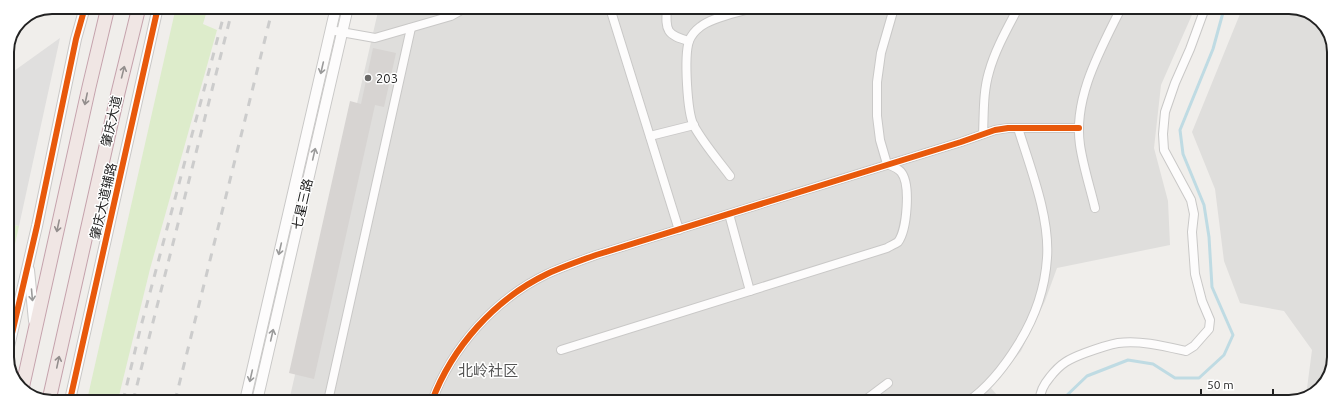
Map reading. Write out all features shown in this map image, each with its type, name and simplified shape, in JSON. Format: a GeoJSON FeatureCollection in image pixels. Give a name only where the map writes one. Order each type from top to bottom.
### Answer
{"type":"FeatureCollection","features":[{"type":"Feature","properties":{"kind":"highway"},"geometry":{"type":"LineString","coordinates":[[23,382],[106,14]]}},
{"type":"Feature","properties":{"kind":"highway","name":"肇庆大道"},"geometry":{"type":"LineString","coordinates":[[50,395],[137,14]]}},
{"type":"Feature","properties":{"kind":"street"},"geometry":{"type":"LineString","coordinates":[[14,325],[29,262],[76,39],[83,14]]}},
{"type":"Feature","properties":{"kind":"street","name":"肇庆大道辅路"},"geometry":{"type":"LineString","coordinates":[[71,395],[156,14]]}},
{"type":"Feature","properties":{"kind":"street","name":"七星三路"},"geometry":{"type":"LineString","coordinates":[[246,395],[334,14]]}},
{"type":"Feature","properties":{"kind":"street","name":"七星三路"},"geometry":{"type":"LineString","coordinates":[[258,395],[346,14]]}},
{"type":"Feature","properties":{"kind":"street"},"geometry":{"type":"LineString","coordinates":[[330,30],[375,38],[454,14]]}},
{"type":"Feature","properties":{"kind":"street"},"geometry":{"type":"LineString","coordinates":[[612,14],[678,230]]}},
{"type":"Feature","properties":{"kind":"street"},"geometry":{"type":"LineString","coordinates":[[666,14],[669,31],[674,37],[689,41]]}},
{"type":"Feature","properties":{"kind":"street"},"geometry":{"type":"LineString","coordinates":[[730,176],[694,124],[687,85],[686,60],[689,41],[701,26],[734,14]]}},
{"type":"Feature","properties":{"kind":"street"},"geometry":{"type":"LineString","coordinates":[[561,350],[887,248],[897,242],[903,230],[906,216],[906,189],[900,171],[887,164],[880,140],[877,116],[877,82],[881,53],[892,14]]}},
{"type":"Feature","properties":{"kind":"street"},"geometry":{"type":"LineString","coordinates":[[983,134],[985,93],[988,73],[998,48],[1015,14]]}},
{"type":"Feature","properties":{"kind":"street"},"geometry":{"type":"LineString","coordinates":[[1095,208],[1080,145],[1079,128],[1082,104],[1090,76],[1118,14]]}},
{"type":"Feature","properties":{"kind":"street"},"geometry":{"type":"LineString","coordinates":[[1040,395],[1045,383],[1059,366],[1078,356],[1119,343],[1155,345],[1186,350],[1194,346],[1209,329],[1210,320],[1202,301],[1195,274],[1192,232],[1194,214],[1191,200],[1164,150],[1163,134],[1165,112],[1203,14]]}},
{"type":"Feature","properties":{"kind":"street"},"geometry":{"type":"LineString","coordinates":[[329,395],[411,28]]}},
{"type":"Feature","properties":{"kind":"street"},"geometry":{"type":"LineString","coordinates":[[650,136],[694,124]]}},
{"type":"Feature","properties":{"kind":"street"},"geometry":{"type":"LineString","coordinates":[[976,395],[990,384],[1010,358],[1028,329],[1038,305],[1045,280],[1048,257],[1047,235],[1041,206],[1018,128]]}},
{"type":"Feature","properties":{"kind":"street"},"geometry":{"type":"LineString","coordinates":[[434,395],[449,365],[466,340],[489,314],[517,292],[546,274],[596,255],[961,142],[995,130],[1018,128],[1079,128]]}},
{"type":"Feature","properties":{"kind":"street"},"geometry":{"type":"LineString","coordinates":[[729,214],[750,291]]}},
{"type":"Feature","properties":{"kind":"street"},"geometry":{"type":"LineString","coordinates":[[29,262],[35,329]]}},
{"type":"Feature","properties":{"kind":"street"},"geometry":{"type":"LineString","coordinates":[[873,395],[888,383]]}},
{"type":"Feature","properties":{"kind":"shaded area"},"geometry":{"type":"Polygon","coordinates":[[[377,14],[1192,14],[1161,85],[1154,148],[1168,201],[1170,245],[1057,268],[1045,301],[1021,351],[991,388],[997,395],[290,395],[377,14]]]}},
{"type":"Feature","properties":{"kind":"shaded area"},"geometry":{"type":"Polygon","coordinates":[[[1240,14],[1294,14],[1306,18],[1314,23],[1322,33],[1326,42],[1327,50],[1327,362],[1321,378],[1308,390],[1307,391],[1312,350],[1284,311],[1240,303],[1224,261],[1215,189],[1192,132],[1240,14]]]}},
{"type":"Feature","properties":{"kind":"shaded area"},"geometry":{"type":"Polygon","coordinates":[[[60,38],[19,226],[14,225],[14,71],[60,38]]]}},
{"type":"Feature","properties":{"kind":"green space"},"geometry":{"type":"Polygon","coordinates":[[[174,14],[206,14],[203,24],[217,30],[150,269],[119,395],[88,395],[174,14]]]}},
{"type":"Feature","properties":{"kind":"green space"},"geometry":{"type":"Polygon","coordinates":[[[14,225],[19,226],[14,248],[14,225]]]}},
{"type":"Feature","properties":{"kind":"building"},"geometry":{"type":"Polygon","coordinates":[[[373,48],[396,53],[384,107],[375,105],[314,379],[289,373],[350,101],[361,104],[373,48]]]}},
{"type":"Feature","properties":{"kind":"waterway"},"geometry":{"type":"LineString","coordinates":[[1067,395],[1087,376],[1128,360],[1153,364],[1175,378],[1199,378],[1224,355],[1233,335],[1212,287],[1209,237],[1204,205],[1183,154],[1180,130],[1213,49],[1223,14]]}},
{"type":"Feature","properties":{"kind":"railway"},"geometry":{"type":"LineString","coordinates":[[124,395],[140,330],[224,14]]}},
{"type":"Feature","properties":{"kind":"railway"},"geometry":{"type":"LineString","coordinates":[[135,395],[231,14]]}},
{"type":"Feature","properties":{"kind":"railway"},"geometry":{"type":"LineString","coordinates":[[176,395],[271,14]]}},
{"type":"Feature","properties":{"kind":"cycle path"},"geometry":{"type":"LineString","coordinates":[[14,325],[37,226],[76,39],[83,14]]}},
{"type":"Feature","properties":{"kind":"cycle path"},"geometry":{"type":"LineString","coordinates":[[71,395],[156,14]]}},
{"type":"Feature","properties":{"kind":"cycle path"},"geometry":{"type":"LineString","coordinates":[[435,395],[451,362],[463,344],[493,311],[528,284],[559,269],[596,255],[961,142],[995,130],[1008,128],[1079,128]]}},
{"type":"Feature","properties":{"kind":"place","name":"203"},"geometry":{"type":"Point","coordinates":[368,78]}},
{"type":"Feature","properties":{"kind":"district","name":"北岭社区"},"geometry":{"type":"Point","coordinates":[488,370]}}]}
